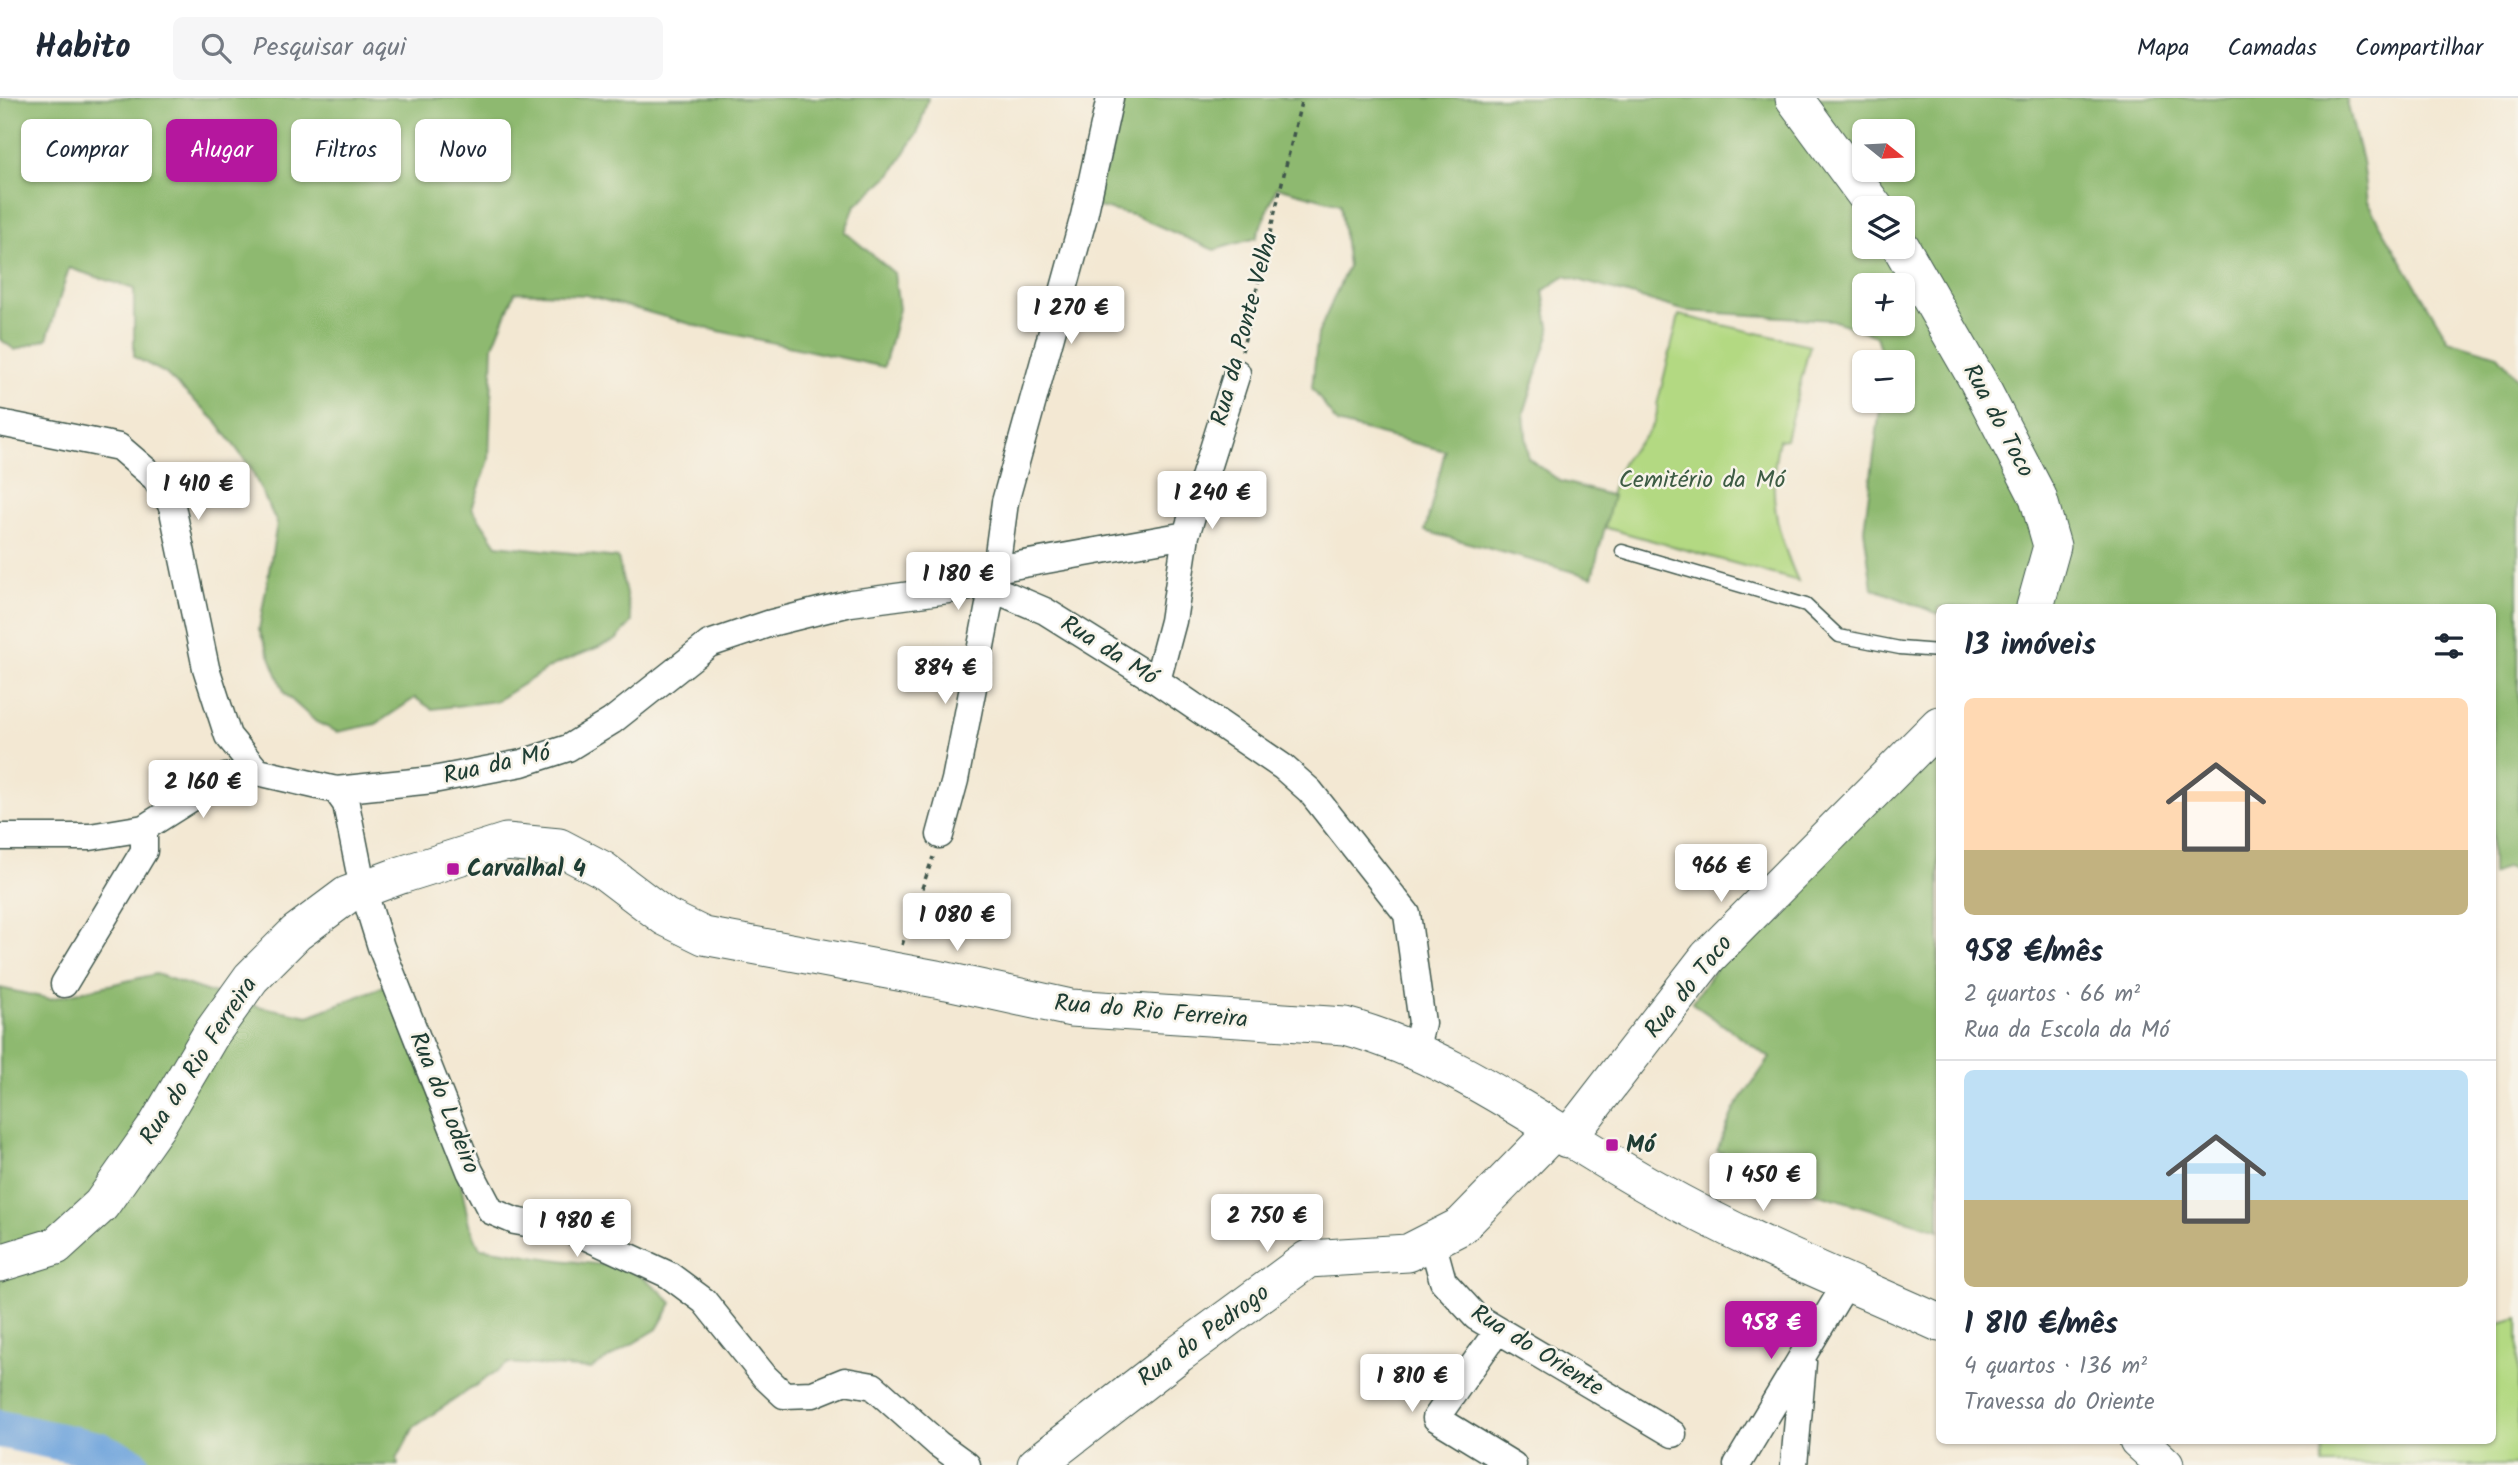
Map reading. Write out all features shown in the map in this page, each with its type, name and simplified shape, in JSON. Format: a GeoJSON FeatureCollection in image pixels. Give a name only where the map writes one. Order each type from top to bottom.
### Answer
{"type":"FeatureCollection","features":[{"type":"Feature","properties":{"kind":"street"},"geometry":{"type":"LineString","coordinates":[[940,835],[955,780],[994,578],[1005,502],[1084,216],[1111,98]]}},
{"type":"Feature","properties":{"kind":"street"},"geometry":{"type":"LineString","coordinates":[[1794,98],[1866,196]]}},
{"type":"Feature","properties":{"kind":"street","name":"Rua do Toco"},"geometry":{"type":"LineString","coordinates":[[1908,259],[1978,381],[2038,497],[2052,546],[2036,604]]}},
{"type":"Feature","properties":{"kind":"street","name":"Rua da Ponte Velha"},"geometry":{"type":"LineString","coordinates":[[1157,681],[1174,621],[1186,535],[1237,373]]}},
{"type":"Feature","properties":{"kind":"street"},"geometry":{"type":"LineString","coordinates":[[0,423],[118,447],[155,478],[172,506],[206,668],[228,736],[258,772]]}},
{"type":"Feature","properties":{"kind":"street"},"geometry":{"type":"LineString","coordinates":[[994,578],[1186,535]]}},
{"type":"Feature","properties":{"kind":"street","name":"Rua da Mó"},"geometry":{"type":"LineString","coordinates":[[258,772],[336,790],[433,780],[522,764],[568,748],[612,721],[709,644],[771,623],[851,603],[978,586],[994,578],[1157,681],[1283,767],[1301,783],[1407,914],[1422,1023],[1415,1051]]}},
{"type":"Feature","properties":{"kind":"street","name":"Rua do Toco"},"geometry":{"type":"LineString","coordinates":[[1560,1135],[1708,957],[1936,728]]}},
{"type":"Feature","properties":{"kind":"street"},"geometry":{"type":"LineString","coordinates":[[0,837],[90,837],[144,828],[225,776],[258,772]]}},
{"type":"Feature","properties":{"kind":"street"},"geometry":{"type":"LineString","coordinates":[[336,790],[346,804],[363,889]]}},
{"type":"Feature","properties":{"kind":"street"},"geometry":{"type":"LineString","coordinates":[[64,984],[144,851],[144,828]]}},
{"type":"Feature","properties":{"kind":"street","name":"Rua do Rio Ferreira"},"geometry":{"type":"LineString","coordinates":[[0,1263],[56,1246],[101,1205],[156,1127],[211,1034],[251,978],[296,933],[347,895],[506,842],[559,847],[603,870],[665,918],[704,936],[1071,1008],[1345,1026],[1385,1036],[1468,1076],[1560,1135],[1709,1220],[1936,1322]]}},
{"type":"Feature","properties":{"kind":"street","name":"Rua do Lodeiro"},"geometry":{"type":"LineString","coordinates":[[363,889],[381,947],[470,1171],[491,1211],[515,1221],[576,1231],[669,1275],[704,1301],[765,1377],[784,1395],[813,1394],[845,1381],[873,1386],[938,1444],[967,1465]]}},
{"type":"Feature","properties":{"kind":"street","name":"Rua do Pedrogo"},"geometry":{"type":"LineString","coordinates":[[1036,1465],[1179,1354],[1308,1259],[1408,1253],[1461,1226],[1560,1135]]}},
{"type":"Feature","properties":{"kind":"street","name":"Rua do Oriente"},"geometry":{"type":"LineString","coordinates":[[1432,1241],[1443,1281],[1476,1317],[1673,1434]]}},
{"type":"Feature","properties":{"kind":"street"},"geometry":{"type":"LineString","coordinates":[[1737,1465],[1847,1282]]}},
{"type":"Feature","properties":{"kind":"street"},"geometry":{"type":"LineString","coordinates":[[1498,1330],[1436,1418],[1513,1465]]}},
{"type":"Feature","properties":{"kind":"street"},"geometry":{"type":"LineString","coordinates":[[1794,1465],[1804,1353]]}},
{"type":"Feature","properties":{"kind":"street"},"geometry":{"type":"LineString","coordinates":[[1756,1432],[1778,1431],[1796,1438]]}},
{"type":"Feature","properties":{"kind":"street"},"geometry":{"type":"LineString","coordinates":[[2142,1444],[2165,1465]]}},
{"type":"Feature","properties":{"kind":"lane"},"geometry":{"type":"LineString","coordinates":[[1622,551],[1806,605],[1839,636],[1900,648],[1936,651]]}},
{"type":"Feature","properties":{"kind":"path","name":"Rua da Ponte Velha"},"geometry":{"type":"LineString","coordinates":[[1237,373],[1302,98]]}},
{"type":"Feature","properties":{"kind":"path"},"geometry":{"type":"LineString","coordinates":[[893,971],[940,835]]}},
{"type":"Feature","properties":{"kind":"green space"},"geometry":{"type":"Polygon","coordinates":[[[0,98],[928,98],[918,132],[892,173],[855,206],[845,232],[894,273],[899,309],[884,367],[705,328],[586,295],[515,292],[493,346],[489,460],[472,508],[497,545],[618,558],[632,622],[616,640],[552,666],[496,701],[432,709],[415,698],[376,724],[337,732],[316,722],[285,694],[259,630],[277,523],[250,467],[216,421],[165,373],[134,357],[134,289],[69,268],[47,339],[15,350],[0,339],[0,98]]]}},
{"type":"Feature","properties":{"kind":"green space"},"geometry":{"type":"Polygon","coordinates":[[[1122,98],[2346,98],[2362,161],[2367,202],[2448,340],[2498,355],[2518,379],[2518,871],[2506,867],[2496,873],[2496,604],[1936,604],[1936,613],[1872,588],[1864,529],[1879,413],[1915,413],[1915,350],[1880,350],[1876,336],[1915,336],[1915,273],[1852,273],[1852,327],[1832,320],[1686,311],[1565,276],[1543,291],[1550,332],[1524,413],[1528,458],[1560,481],[1613,496],[1592,577],[1425,531],[1445,451],[1337,423],[1312,388],[1318,334],[1348,266],[1340,204],[1277,187],[1256,238],[1214,250],[1136,216],[1090,205],[1108,164],[1123,107],[1122,98]]]}},
{"type":"Feature","properties":{"kind":"green space","name":"Cemitério da Mó"},"geometry":{"type":"Polygon","coordinates":[[[1679,315],[1810,345],[1786,439],[1779,440],[1774,478],[1779,529],[1798,581],[1603,527],[1618,471],[1627,456],[1650,430],[1657,415],[1657,405],[1679,315]]]}},
{"type":"Feature","properties":{"kind":"green space"},"geometry":{"type":"Polygon","coordinates":[[[1936,746],[1936,1229],[1813,1192],[1717,1151],[1734,1109],[1770,1058],[1692,1003],[1720,962],[1936,746]]]}},
{"type":"Feature","properties":{"kind":"green space"},"geometry":{"type":"Polygon","coordinates":[[[156,974],[241,1003],[309,1016],[389,984],[459,1173],[469,1224],[480,1248],[621,1268],[634,1273],[659,1289],[672,1303],[657,1329],[591,1369],[509,1363],[414,1427],[397,1459],[398,1465],[110,1465],[8,1437],[0,1441],[0,988],[50,999],[156,974]]]}},
{"type":"Feature","properties":{"kind":"green space"},"geometry":{"type":"Polygon","coordinates":[[[2518,1319],[2518,1465],[2323,1465],[2322,1444],[2496,1444],[2496,1325],[2518,1319]]]}},
{"type":"Feature","properties":{"kind":"waterway"},"geometry":{"type":"LineString","coordinates":[[0,1429],[98,1450],[131,1465]]}},
{"type":"Feature","properties":{"kind":"place","name":"Carvalhal 4"},"geometry":{"type":"Point","coordinates":[453,869]}},
{"type":"Feature","properties":{"kind":"place","name":"Mó"},"geometry":{"type":"Point","coordinates":[1612,1145]}}]}
